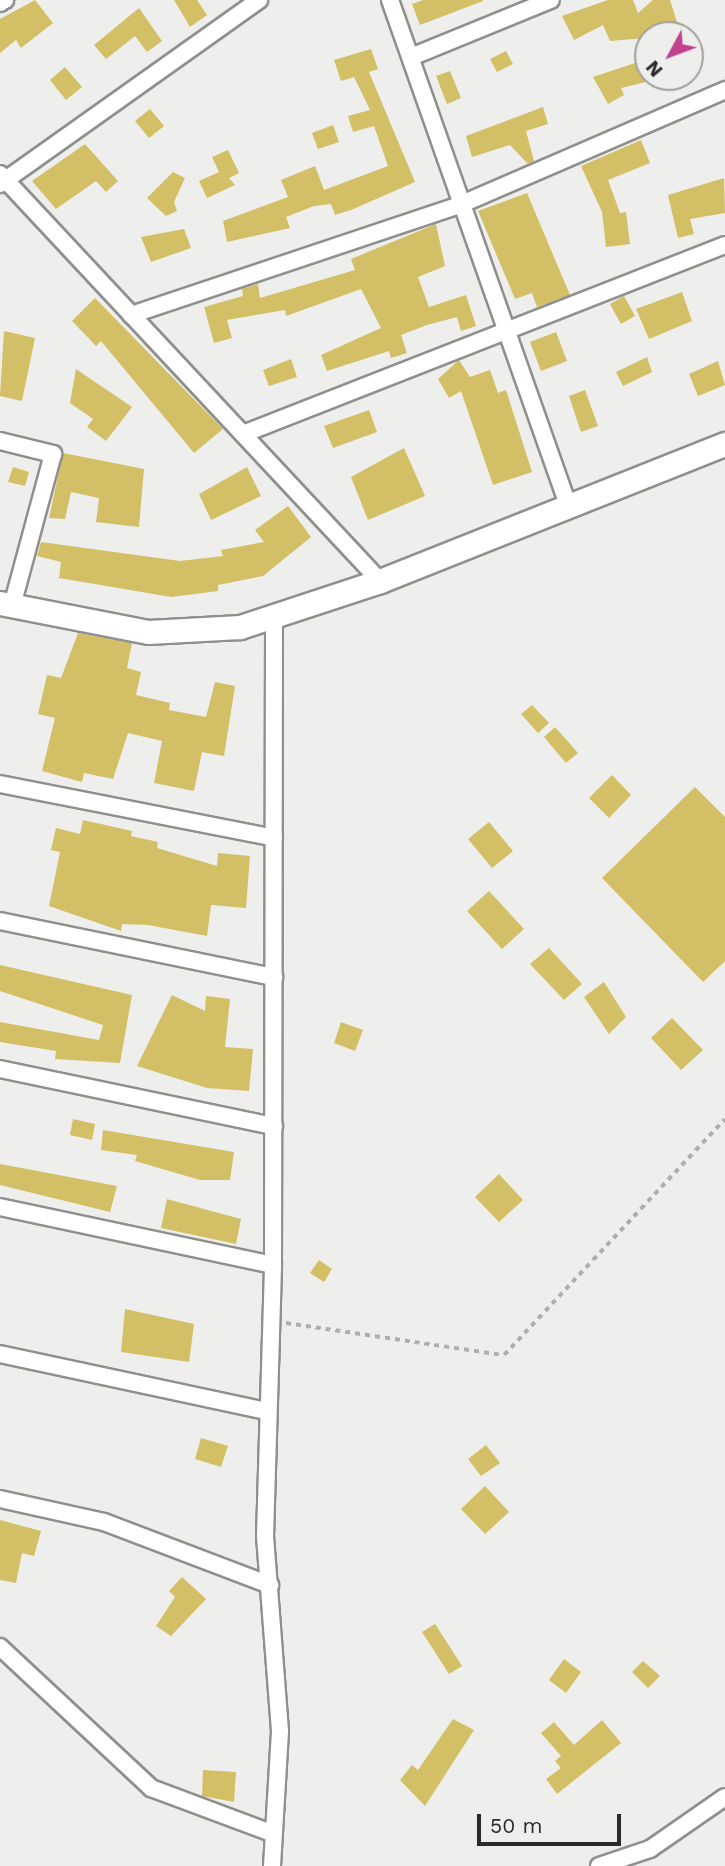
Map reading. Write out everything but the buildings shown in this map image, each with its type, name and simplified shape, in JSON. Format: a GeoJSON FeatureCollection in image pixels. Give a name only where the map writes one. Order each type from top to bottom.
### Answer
{"type":"FeatureCollection","features":[{"type":"Feature","properties":{"kind":"main road"},"geometry":{"type":"LineString","coordinates":[[6,605],[148,632],[240,627],[380,581],[725,444]]}},
{"type":"Feature","properties":{"kind":"street"},"geometry":{"type":"LineString","coordinates":[[0,3],[5,0]]}},
{"type":"Feature","properties":{"kind":"street"},"geometry":{"type":"LineString","coordinates":[[259,0],[2,179],[380,581]]}},
{"type":"Feature","properties":{"kind":"street"},"geometry":{"type":"LineString","coordinates":[[390,0],[568,505]]}},
{"type":"Feature","properties":{"kind":"street"},"geometry":{"type":"LineString","coordinates":[[411,57],[551,0]]}},
{"type":"Feature","properties":{"kind":"street"},"geometry":{"type":"LineString","coordinates":[[131,315],[462,204],[725,90]]}},
{"type":"Feature","properties":{"kind":"street"},"geometry":{"type":"LineString","coordinates":[[243,434],[508,334],[725,245]]}},
{"type":"Feature","properties":{"kind":"street"},"geometry":{"type":"LineString","coordinates":[[0,441],[53,454],[6,605]]}},
{"type":"Feature","properties":{"kind":"street"},"geometry":{"type":"LineString","coordinates":[[272,1866],[280,1731],[270,1585],[265,1411],[273,1265],[274,616]]}},
{"type":"Feature","properties":{"kind":"street"},"geometry":{"type":"LineString","coordinates":[[0,784],[274,838]]}},
{"type":"Feature","properties":{"kind":"street"},"geometry":{"type":"LineString","coordinates":[[0,920],[274,977]]}},
{"type":"Feature","properties":{"kind":"street"},"geometry":{"type":"LineString","coordinates":[[0,1069],[274,1126]]}},
{"type":"Feature","properties":{"kind":"street"},"geometry":{"type":"LineString","coordinates":[[0,1207],[273,1265]]}},
{"type":"Feature","properties":{"kind":"street"},"geometry":{"type":"LineString","coordinates":[[0,1354],[265,1411]]}},
{"type":"Feature","properties":{"kind":"street"},"geometry":{"type":"LineString","coordinates":[[0,1499],[104,1522],[270,1585]]}},
{"type":"Feature","properties":{"kind":"street"},"geometry":{"type":"LineString","coordinates":[[0,1647],[151,1788],[274,1834]]}},
{"type":"Feature","properties":{"kind":"street"},"geometry":{"type":"LineString","coordinates":[[599,1866],[650,1849],[725,1797]]}},
{"type":"Feature","properties":{"kind":"path"},"geometry":{"type":"LineString","coordinates":[[270,1320],[504,1355],[725,1119]]}}]}
